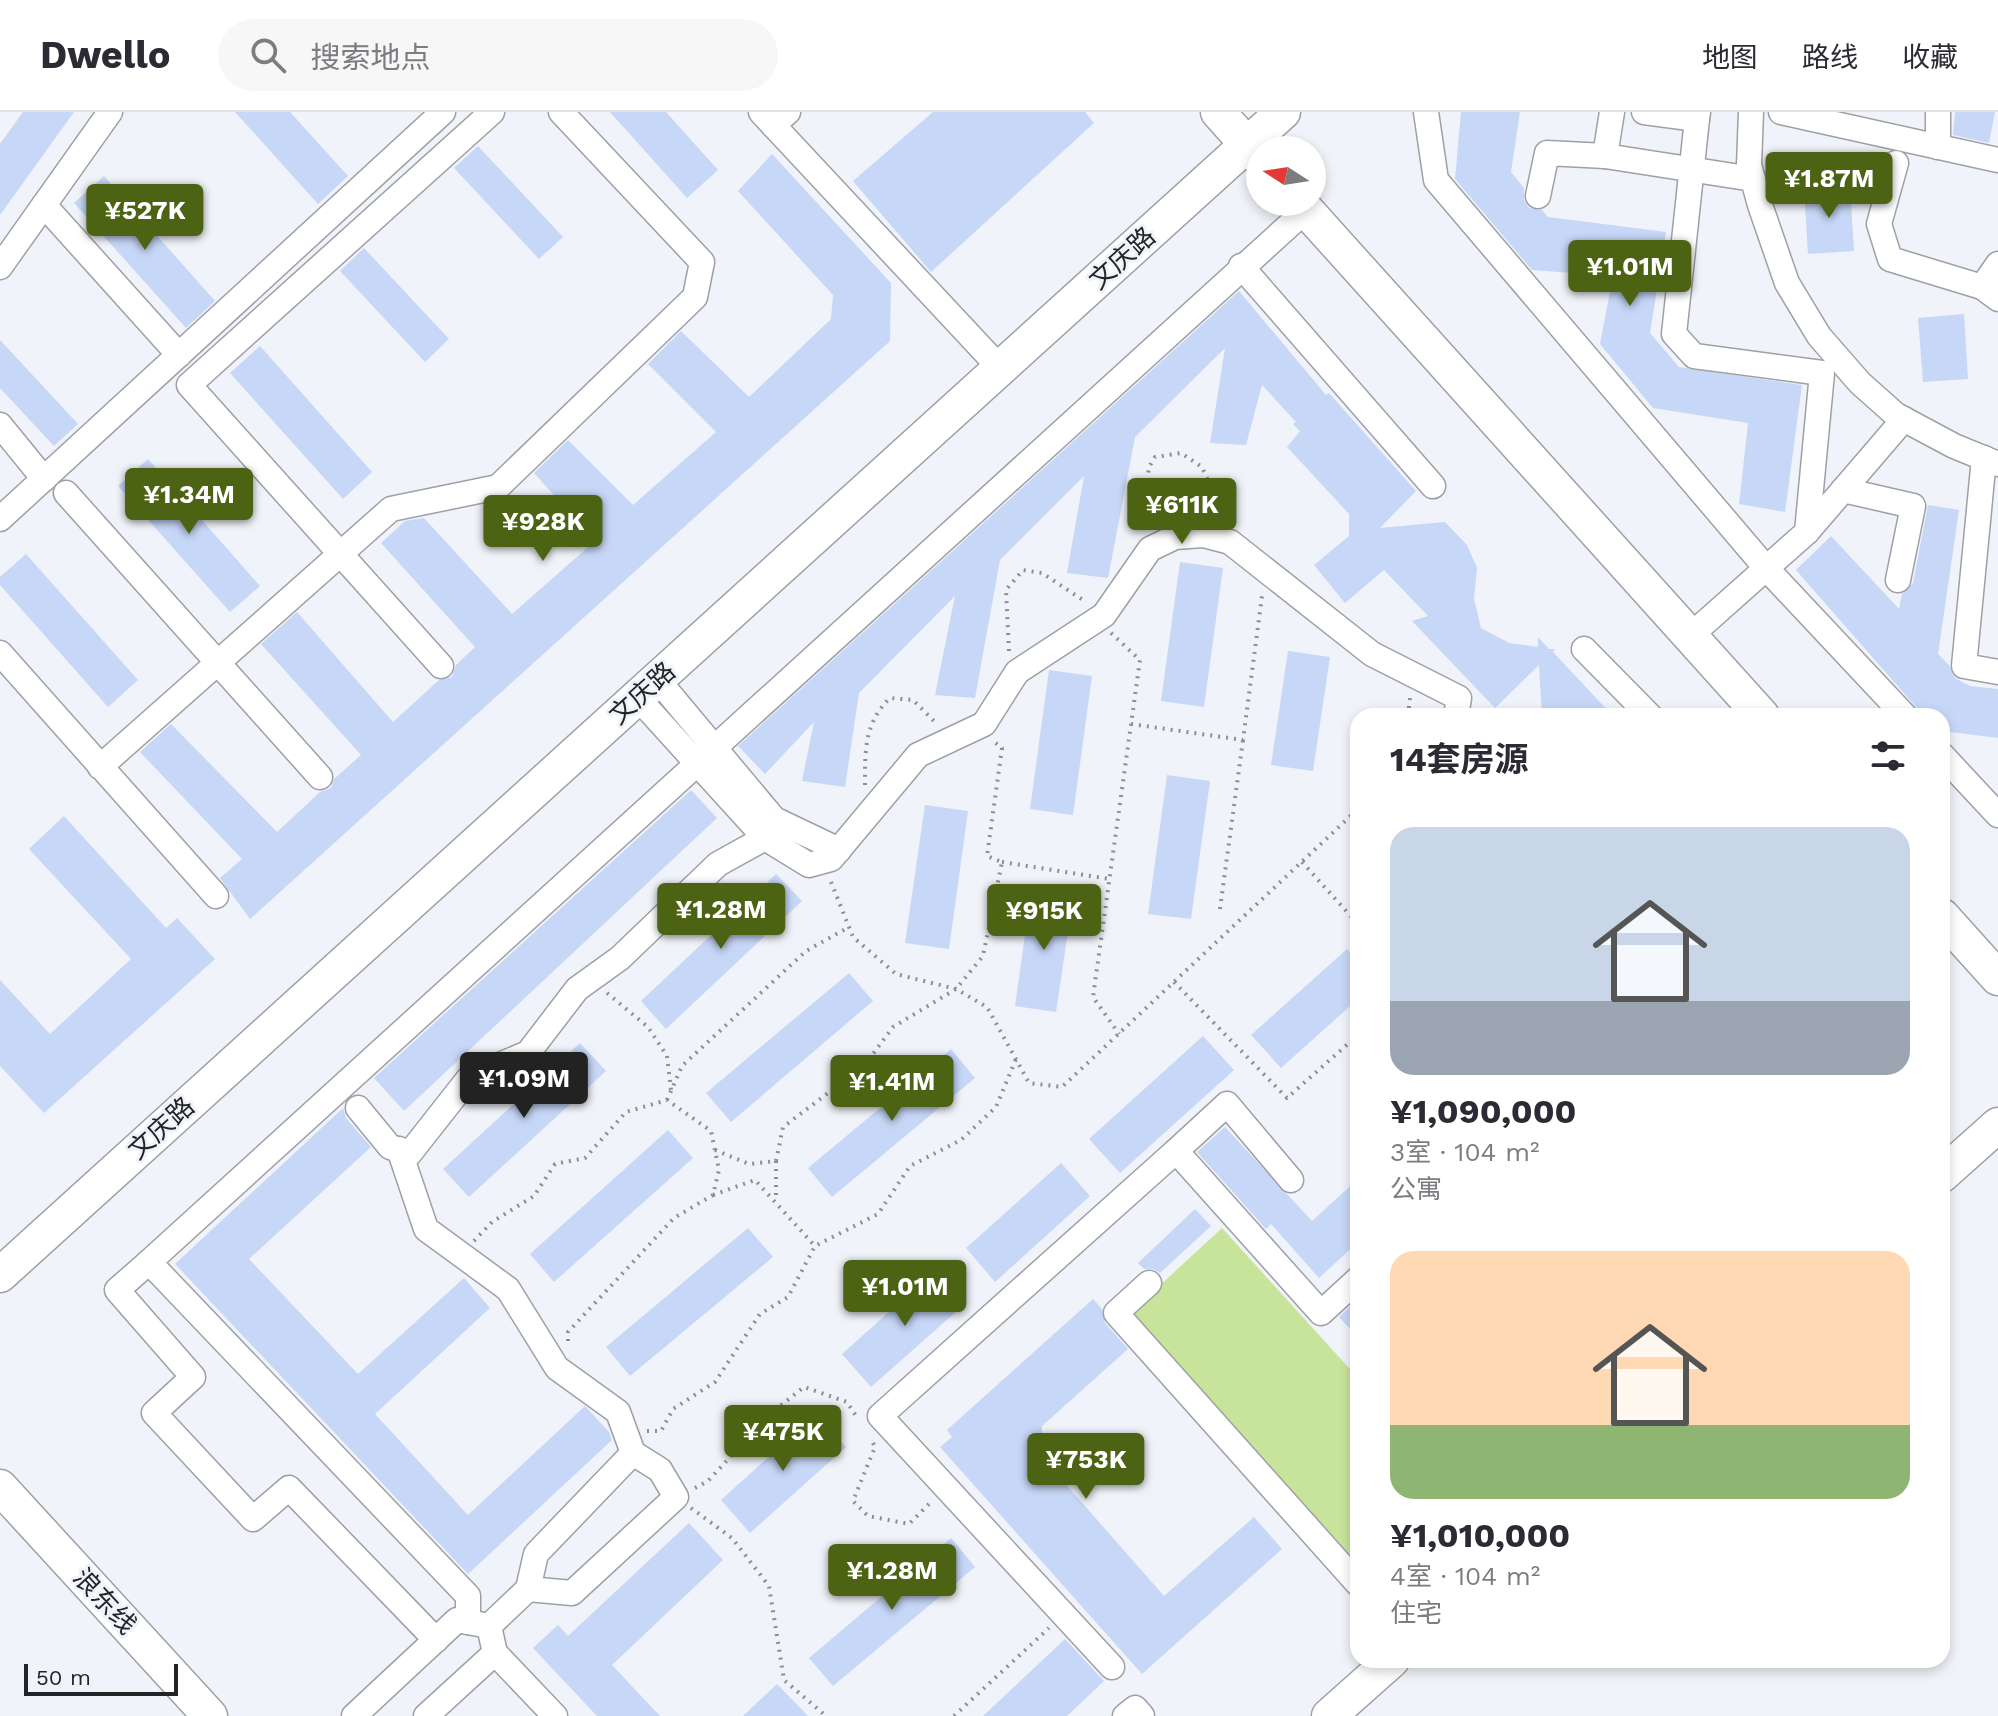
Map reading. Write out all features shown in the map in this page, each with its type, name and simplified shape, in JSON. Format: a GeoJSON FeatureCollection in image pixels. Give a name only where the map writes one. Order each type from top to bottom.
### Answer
{"type":"FeatureCollection","features":[{"type":"Feature","properties":{"kind":"street"},"geometry":{"type":"LineString","coordinates":[[0,267],[110,112]]}},
{"type":"Feature","properties":{"kind":"street"},"geometry":{"type":"LineString","coordinates":[[0,519],[443,112]]}},
{"type":"Feature","properties":{"kind":"street"},"geometry":{"type":"LineString","coordinates":[[441,666],[189,385],[492,112]]}},
{"type":"Feature","properties":{"kind":"street"},"geometry":{"type":"LineString","coordinates":[[100,767],[391,509],[498,487],[695,297],[702,262],[561,112]]}},
{"type":"Feature","properties":{"kind":"street"},"geometry":{"type":"LineString","coordinates":[[1218,112],[1246,143]]}},
{"type":"Feature","properties":{"kind":"street","name":"文庆路"},"geometry":{"type":"LineString","coordinates":[[1266,136],[1283,112]]}},
{"type":"Feature","properties":{"kind":"street"},"geometry":{"type":"LineString","coordinates":[[1426,112],[1436,180],[1766,568],[1897,708]]}},
{"type":"Feature","properties":{"kind":"street"},"geometry":{"type":"LineString","coordinates":[[1605,156],[1612,112]]}},
{"type":"Feature","properties":{"kind":"street"},"geometry":{"type":"LineString","coordinates":[[1644,112],[1698,116],[1674,334],[1694,356],[1822,373],[1807,532]]}},
{"type":"Feature","properties":{"kind":"street"},"geometry":{"type":"LineString","coordinates":[[1751,112],[1749,165],[1753,179],[1787,283],[1819,336],[1860,383],[1904,419],[1954,446],[1991,461],[1964,666],[1998,672]]}},
{"type":"Feature","properties":{"kind":"street"},"geometry":{"type":"LineString","coordinates":[[1938,112],[1938,147]]}},
{"type":"Feature","properties":{"kind":"street"},"geometry":{"type":"LineString","coordinates":[[1793,113],[1873,122],[1938,147],[1998,160]]}},
{"type":"Feature","properties":{"kind":"street"},"geometry":{"type":"LineString","coordinates":[[774,116],[1001,369]]}},
{"type":"Feature","properties":{"kind":"street"},"geometry":{"type":"LineString","coordinates":[[1538,196],[1547,153],[1605,156],[1753,179]]}},
{"type":"Feature","properties":{"kind":"street","name":"文庆路"},"geometry":{"type":"LineString","coordinates":[[0,1275],[1001,369],[1246,159]]}},
{"type":"Feature","properties":{"kind":"street"},"geometry":{"type":"LineString","coordinates":[[1896,163],[1879,224],[1890,259],[1990,293],[1998,264]]}},
{"type":"Feature","properties":{"kind":"street"},"geometry":{"type":"LineString","coordinates":[[44,205],[179,355]]}},
{"type":"Feature","properties":{"kind":"street"},"geometry":{"type":"LineString","coordinates":[[436,1640],[289,1488],[253,1519],[154,1413],[193,1377],[117,1290],[707,756],[1292,216]]}},
{"type":"Feature","properties":{"kind":"street"},"geometry":{"type":"LineString","coordinates":[[1311,216],[1690,636],[1746,708]]}},
{"type":"Feature","properties":{"kind":"street"},"geometry":{"type":"LineString","coordinates":[[1241,266],[1433,486]]}},
{"type":"Feature","properties":{"kind":"street"},"geometry":{"type":"LineString","coordinates":[[1690,636],[1807,532],[1904,419]]}},
{"type":"Feature","properties":{"kind":"street"},"geometry":{"type":"LineString","coordinates":[[0,425],[44,479]]}},
{"type":"Feature","properties":{"kind":"street"},"geometry":{"type":"LineString","coordinates":[[1843,490],[1913,506],[1898,580]]}},
{"type":"Feature","properties":{"kind":"street"},"geometry":{"type":"LineString","coordinates":[[66,493],[320,777]]}},
{"type":"Feature","properties":{"kind":"street"},"geometry":{"type":"LineString","coordinates":[[707,756],[765,838],[809,865],[831,856],[918,755],[984,724],[1017,672],[1100,617],[1150,549],[1175,537],[1203,535],[1230,542],[1372,654],[1459,698],[1457,708]]}},
{"type":"Feature","properties":{"kind":"street"},"geometry":{"type":"LineString","coordinates":[[1584,649],[1642,708]]}},
{"type":"Feature","properties":{"kind":"street"},"geometry":{"type":"LineString","coordinates":[[0,653],[216,896]]}},
{"type":"Feature","properties":{"kind":"street"},"geometry":{"type":"LineString","coordinates":[[647,688],[707,756],[774,819],[831,856]]}},
{"type":"Feature","properties":{"kind":"street"},"geometry":{"type":"LineString","coordinates":[[1950,764],[1998,815]]}},
{"type":"Feature","properties":{"kind":"street"},"geometry":{"type":"LineString","coordinates":[[358,1108],[390,1147],[410,1153],[469,1078],[528,1053],[577,989],[620,958],[718,864],[765,838]]}},
{"type":"Feature","properties":{"kind":"street"},"geometry":{"type":"LineString","coordinates":[[1950,925],[1998,978]]}},
{"type":"Feature","properties":{"kind":"street"},"geometry":{"type":"LineString","coordinates":[[1112,1667],[880,1416],[1227,1104],[1291,1180]]}},
{"type":"Feature","properties":{"kind":"street"},"geometry":{"type":"LineString","coordinates":[[1950,1168],[1998,1125]]}},
{"type":"Feature","properties":{"kind":"street"},"geometry":{"type":"LineString","coordinates":[[354,1716],[457,1620],[479,1624],[528,1589],[572,1593],[676,1497],[660,1470],[633,1453],[618,1412],[557,1368],[508,1289],[426,1229],[399,1149]]}},
{"type":"Feature","properties":{"kind":"street"},"geometry":{"type":"LineString","coordinates":[[1176,1151],[1321,1313],[1350,1286]]}},
{"type":"Feature","properties":{"kind":"street"},"geometry":{"type":"LineString","coordinates":[[149,1262],[468,1596],[495,1653],[555,1716]]}},
{"type":"Feature","properties":{"kind":"street"},"geometry":{"type":"LineString","coordinates":[[1149,1283],[1116,1313],[1350,1575]]}},
{"type":"Feature","properties":{"kind":"street"},"geometry":{"type":"LineString","coordinates":[[528,1589],[536,1554],[633,1453]]}},
{"type":"Feature","properties":{"kind":"street","name":"浪东线"},"geometry":{"type":"LineString","coordinates":[[0,1487],[210,1716]]}},
{"type":"Feature","properties":{"kind":"street"},"geometry":{"type":"LineString","coordinates":[[426,1716],[495,1653]]}},
{"type":"Feature","properties":{"kind":"street"},"geometry":{"type":"LineString","coordinates":[[1329,1716],[1383,1668]]}},
{"type":"Feature","properties":{"kind":"street"},"geometry":{"type":"LineString","coordinates":[[1125,1716],[1135,1708],[1142,1716]]}},
{"type":"Feature","properties":{"kind":"path"},"geometry":{"type":"LineString","coordinates":[[1142,562],[1141,511],[1149,467],[1155,457],[1181,453],[1202,467],[1222,512],[1230,542]]}},
{"type":"Feature","properties":{"kind":"path"},"geometry":{"type":"LineString","coordinates":[[1017,672],[1007,644],[1006,590],[1023,570],[1042,573],[1100,617],[1140,660],[1093,997],[1119,1034]]}},
{"type":"Feature","properties":{"kind":"path"},"geometry":{"type":"LineString","coordinates":[[1220,909],[1266,570]]}},
{"type":"Feature","properties":{"kind":"path"},"geometry":{"type":"LineString","coordinates":[[873,809],[865,792],[865,750],[875,712],[890,698],[913,700],[952,739]]}},
{"type":"Feature","properties":{"kind":"path"},"geometry":{"type":"LineString","coordinates":[[1131,724],[1243,740]]}},
{"type":"Feature","properties":{"kind":"path"},"geometry":{"type":"LineString","coordinates":[[976,728],[1002,748],[987,856],[1002,862],[1110,879]]}},
{"type":"Feature","properties":{"kind":"path"},"geometry":{"type":"LineString","coordinates":[[831,856],[853,937],[896,974],[956,989],[987,1007],[1029,1083],[1062,1087],[1350,817]]}},
{"type":"Feature","properties":{"kind":"path"},"geometry":{"type":"LineString","coordinates":[[776,1203],[776,1161],[783,1127],[864,1066],[893,1027],[956,989],[983,956],[1002,862]]}},
{"type":"Feature","properties":{"kind":"path"},"geometry":{"type":"LineString","coordinates":[[1302,862],[1350,915]]}},
{"type":"Feature","properties":{"kind":"path"},"geometry":{"type":"LineString","coordinates":[[461,1254],[492,1222],[534,1196],[555,1164],[585,1158],[626,1112],[667,1100],[682,1066],[806,951],[849,927]]}},
{"type":"Feature","properties":{"kind":"path"},"geometry":{"type":"LineString","coordinates":[[1174,982],[1287,1098],[1350,1042]]}},
{"type":"Feature","properties":{"kind":"path"},"geometry":{"type":"LineString","coordinates":[[607,993],[648,1027],[667,1056],[671,1091]]}},
{"type":"Feature","properties":{"kind":"path"},"geometry":{"type":"LineString","coordinates":[[625,1429],[661,1431],[673,1409],[715,1382],[760,1314],[788,1297],[815,1246],[878,1214],[910,1166],[961,1140],[996,1107],[1016,1059]]}},
{"type":"Feature","properties":{"kind":"path"},"geometry":{"type":"LineString","coordinates":[[667,1100],[711,1131],[719,1170],[713,1195]]}},
{"type":"Feature","properties":{"kind":"path"},"geometry":{"type":"LineString","coordinates":[[715,1150],[749,1164],[776,1161]]}},
{"type":"Feature","properties":{"kind":"path"},"geometry":{"type":"LineString","coordinates":[[569,1377],[568,1332],[674,1218],[713,1195],[755,1180],[815,1246]]}},
{"type":"Feature","properties":{"kind":"path"},"geometry":{"type":"LineString","coordinates":[[826,1716],[784,1680],[769,1586],[732,1538],[676,1497],[708,1481],[770,1414],[804,1387],[847,1402],[861,1424]]}},
{"type":"Feature","properties":{"kind":"path"},"geometry":{"type":"LineString","coordinates":[[868,1436],[875,1447],[853,1501],[868,1516],[909,1524],[935,1498]]}},
{"type":"Feature","properties":{"kind":"path"},"geometry":{"type":"LineString","coordinates":[[954,1716],[1052,1625]]}},
{"type":"Feature","properties":{"kind":"green space"},"geometry":{"type":"Polygon","coordinates":[[[1222,1228],[1350,1369],[1350,1555],[1130,1313],[1222,1228]]]}},
{"type":"Feature","properties":{"kind":"building"},"geometry":{"type":"Polygon","coordinates":[[[23,112],[74,112],[0,215],[0,144],[23,112]]]}},
{"type":"Feature","properties":{"kind":"building"},"geometry":{"type":"Polygon","coordinates":[[[235,112],[290,112],[348,176],[318,204],[235,112]]]}},
{"type":"Feature","properties":{"kind":"building"},"geometry":{"type":"Polygon","coordinates":[[[610,112],[666,112],[718,170],[687,198],[610,112]]]}},
{"type":"Feature","properties":{"kind":"building"},"geometry":{"type":"Polygon","coordinates":[[[933,112],[1085,112],[1094,123],[931,272],[853,181],[933,112]]]}},
{"type":"Feature","properties":{"kind":"building"},"geometry":{"type":"Polygon","coordinates":[[[1461,112],[1520,112],[1511,172],[1524,188],[1524,200],[1529,208],[1542,210],[1548,217],[1666,232],[1650,333],[1679,367],[1802,385],[1785,512],[1739,504],[1748,423],[1653,408],[1600,344],[1613,276],[1532,270],[1455,179],[1461,112]]]}},
{"type":"Feature","properties":{"kind":"building"},"geometry":{"type":"Polygon","coordinates":[[[1955,112],[1995,112],[1989,143],[1953,135],[1955,112]]]}},
{"type":"Feature","properties":{"kind":"building"},"geometry":{"type":"Polygon","coordinates":[[[478,146],[563,237],[539,259],[454,168],[478,146]]]}},
{"type":"Feature","properties":{"kind":"building"},"geometry":{"type":"Polygon","coordinates":[[[772,154],[891,283],[890,341],[250,919],[220,878],[242,859],[140,752],[171,724],[277,832],[320,792],[331,788],[334,779],[361,755],[261,644],[297,612],[393,722],[439,680],[452,677],[456,665],[475,647],[381,543],[405,521],[424,518],[512,614],[595,541],[534,473],[568,440],[633,505],[716,432],[648,364],[681,331],[749,397],[831,319],[833,295],[738,191],[772,154]]]}},
{"type":"Feature","properties":{"kind":"building"},"geometry":{"type":"Polygon","coordinates":[[[104,176],[215,301],[186,328],[74,203],[104,176]]]}},
{"type":"Feature","properties":{"kind":"building"},"geometry":{"type":"Polygon","coordinates":[[[1850,186],[1854,251],[1808,254],[1804,189],[1850,186]]]}},
{"type":"Feature","properties":{"kind":"building"},"geometry":{"type":"Polygon","coordinates":[[[364,248],[449,339],[425,362],[340,271],[364,248]]]}},
{"type":"Feature","properties":{"kind":"building"},"geometry":{"type":"Polygon","coordinates":[[[1239,291],[1326,395],[1329,393],[1416,491],[1380,528],[1445,522],[1467,545],[1477,568],[1474,599],[1481,628],[1509,643],[1538,647],[1538,637],[1549,649],[1555,649],[1553,652],[1606,708],[1542,708],[1539,665],[1495,708],[1412,621],[1428,616],[1384,570],[1345,603],[1314,565],[1349,536],[1349,514],[1287,447],[1300,431],[1293,424],[1296,422],[1262,385],[1246,445],[1210,443],[1225,348],[1135,437],[1108,578],[1067,573],[1084,476],[1000,560],[975,698],[935,695],[955,596],[859,693],[845,787],[802,781],[814,722],[765,774],[738,746],[1239,291]]]}},
{"type":"Feature","properties":{"kind":"building"},"geometry":{"type":"Polygon","coordinates":[[[1964,314],[1968,379],[1923,382],[1918,318],[1964,314]]]}},
{"type":"Feature","properties":{"kind":"building"},"geometry":{"type":"Polygon","coordinates":[[[0,340],[78,424],[54,446],[0,388],[0,340]]]}},
{"type":"Feature","properties":{"kind":"building"},"geometry":{"type":"Polygon","coordinates":[[[260,346],[372,472],[343,499],[230,373],[260,346]]]}},
{"type":"Feature","properties":{"kind":"building"},"geometry":{"type":"Polygon","coordinates":[[[148,459],[260,586],[230,612],[118,486],[148,459]]]}},
{"type":"Feature","properties":{"kind":"building"},"geometry":{"type":"Polygon","coordinates":[[[1928,505],[1959,510],[1938,654],[1949,665],[1955,678],[1970,686],[1998,689],[1998,738],[1950,732],[1950,708],[1917,708],[1796,570],[1831,536],[1899,609],[1902,594],[1913,583],[1928,505]]]}},
{"type":"Feature","properties":{"kind":"building"},"geometry":{"type":"Polygon","coordinates":[[[26,554],[138,680],[108,707],[0,585],[0,577],[26,554]]]}},
{"type":"Feature","properties":{"kind":"building"},"geometry":{"type":"Polygon","coordinates":[[[1180,562],[1223,568],[1204,707],[1161,701],[1180,562]]]}},
{"type":"Feature","properties":{"kind":"building"},"geometry":{"type":"Polygon","coordinates":[[[1288,651],[1330,657],[1313,771],[1271,765],[1288,651]]]}},
{"type":"Feature","properties":{"kind":"building"},"geometry":{"type":"Polygon","coordinates":[[[1049,670],[1092,676],[1073,815],[1030,809],[1049,670]]]}},
{"type":"Feature","properties":{"kind":"building"},"geometry":{"type":"Polygon","coordinates":[[[1167,775],[1210,781],[1191,919],[1148,914],[1167,775]]]}},
{"type":"Feature","properties":{"kind":"building"},"geometry":{"type":"Polygon","coordinates":[[[691,790],[717,818],[404,1111],[374,1078],[691,790]]]}},
{"type":"Feature","properties":{"kind":"building"},"geometry":{"type":"Polygon","coordinates":[[[925,805],[968,811],[949,949],[905,943],[925,805]]]}},
{"type":"Feature","properties":{"kind":"building"},"geometry":{"type":"Polygon","coordinates":[[[64,816],[166,928],[177,918],[215,959],[44,1113],[0,1066],[0,980],[50,1034],[131,959],[29,849],[64,816]]]}},
{"type":"Feature","properties":{"kind":"building"},"geometry":{"type":"Polygon","coordinates":[[[776,874],[802,901],[666,1029],[641,1001],[776,874]]]}},
{"type":"Feature","properties":{"kind":"building"},"geometry":{"type":"Polygon","coordinates":[[[1031,892],[1073,898],[1056,1012],[1015,1006],[1031,892]]]}},
{"type":"Feature","properties":{"kind":"building"},"geometry":{"type":"Polygon","coordinates":[[[1347,949],[1350,953],[1350,1006],[1281,1068],[1251,1035],[1347,949]]]}},
{"type":"Feature","properties":{"kind":"building"},"geometry":{"type":"Polygon","coordinates":[[[849,973],[873,1001],[731,1122],[706,1093],[849,973]]]}},
{"type":"Feature","properties":{"kind":"building"},"geometry":{"type":"Polygon","coordinates":[[[1203,1036],[1234,1070],[1120,1173],[1089,1139],[1203,1036]]]}},
{"type":"Feature","properties":{"kind":"building"},"geometry":{"type":"Polygon","coordinates":[[[580,1043],[606,1071],[469,1197],[443,1169],[580,1043]]]}},
{"type":"Feature","properties":{"kind":"building"},"geometry":{"type":"Polygon","coordinates":[[[951,1049],[975,1078],[832,1197],[808,1168],[951,1049]]]}},
{"type":"Feature","properties":{"kind":"building"},"geometry":{"type":"Polygon","coordinates":[[[343,1108],[346,1118],[371,1147],[249,1259],[358,1374],[464,1278],[490,1308],[375,1414],[468,1515],[585,1406],[609,1432],[612,1440],[468,1574],[175,1264],[343,1108]]]}},
{"type":"Feature","properties":{"kind":"building"},"geometry":{"type":"Polygon","coordinates":[[[1225,1127],[1312,1221],[1350,1186],[1350,1249],[1319,1278],[1271,1224],[1266,1229],[1197,1152],[1225,1127]]]}},
{"type":"Feature","properties":{"kind":"building"},"geometry":{"type":"Polygon","coordinates":[[[668,1130],[693,1158],[554,1282],[530,1254],[668,1130]]]}},
{"type":"Feature","properties":{"kind":"building"},"geometry":{"type":"Polygon","coordinates":[[[1061,1163],[1090,1196],[995,1282],[966,1248],[1061,1163]]]}},
{"type":"Feature","properties":{"kind":"building"},"geometry":{"type":"Polygon","coordinates":[[[1195,1209],[1211,1226],[1160,1273],[1144,1269],[1138,1263],[1195,1209]]]}},
{"type":"Feature","properties":{"kind":"building"},"geometry":{"type":"Polygon","coordinates":[[[748,1228],[773,1257],[630,1376],[606,1347],[748,1228]]]}},
{"type":"Feature","properties":{"kind":"building"},"geometry":{"type":"Polygon","coordinates":[[[938,1268],[967,1302],[871,1387],[842,1354],[938,1268]]]}},
{"type":"Feature","properties":{"kind":"building"},"geometry":{"type":"Polygon","coordinates":[[[1093,1299],[1102,1309],[1105,1323],[1128,1349],[1042,1426],[1041,1456],[1164,1596],[1254,1517],[1282,1549],[1142,1674],[940,1447],[952,1437],[947,1430],[1093,1299]]]}},
{"type":"Feature","properties":{"kind":"building"},"geometry":{"type":"Polygon","coordinates":[[[1350,1307],[1350,1329],[1339,1317],[1350,1307]]]}},
{"type":"Feature","properties":{"kind":"building"},"geometry":{"type":"Polygon","coordinates":[[[816,1414],[846,1447],[750,1533],[721,1500],[816,1414]]]}},
{"type":"Feature","properties":{"kind":"building"},"geometry":{"type":"Polygon","coordinates":[[[689,1523],[723,1560],[612,1665],[660,1716],[597,1716],[533,1648],[558,1625],[568,1636],[689,1523]]]}},
{"type":"Feature","properties":{"kind":"building"},"geometry":{"type":"Polygon","coordinates":[[[951,1538],[975,1567],[833,1686],[809,1658],[951,1538]]]}},
{"type":"Feature","properties":{"kind":"building"},"geometry":{"type":"Polygon","coordinates":[[[1065,1639],[1104,1681],[1067,1716],[983,1716],[1065,1639]]]}},
{"type":"Feature","properties":{"kind":"building"},"geometry":{"type":"Polygon","coordinates":[[[777,1684],[808,1716],[743,1716],[777,1684]]]}}]}
